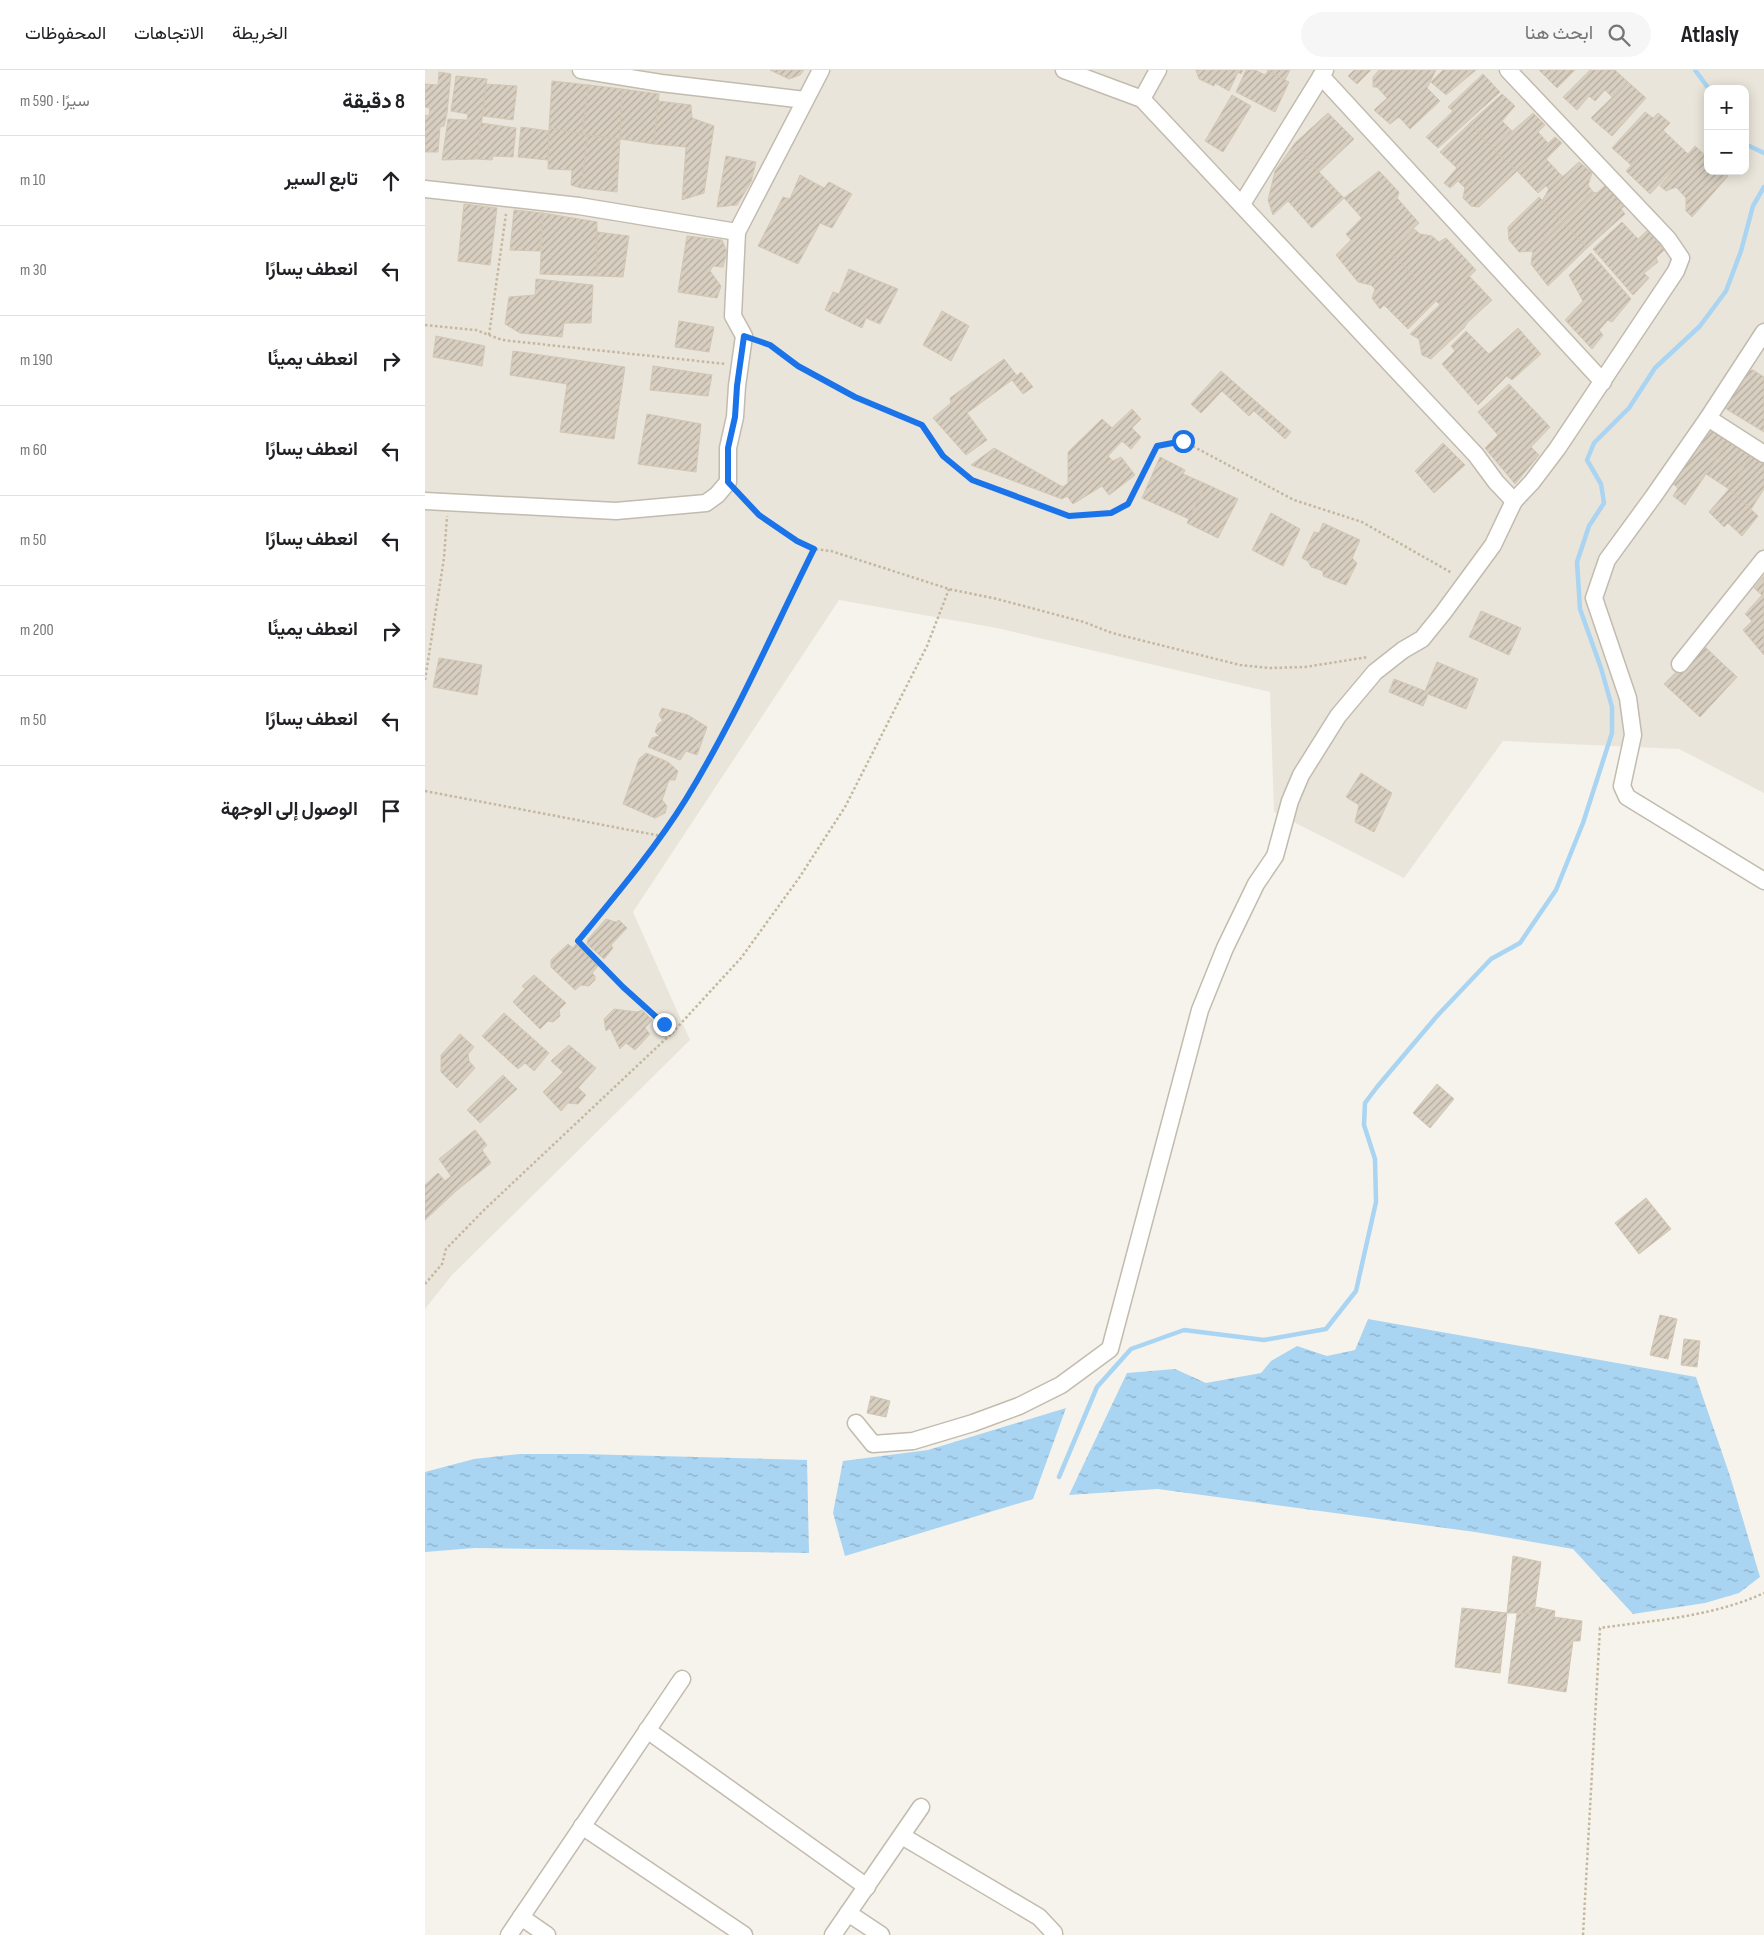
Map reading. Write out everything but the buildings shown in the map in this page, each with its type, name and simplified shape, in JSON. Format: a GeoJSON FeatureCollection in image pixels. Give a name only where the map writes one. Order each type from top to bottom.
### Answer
{"type":"FeatureCollection","features":[{"type":"Feature","properties":{"kind":"street"},"geometry":{"type":"LineString","coordinates":[[581,70],[664,76],[805,100]]}},
{"type":"Feature","properties":{"kind":"street"},"geometry":{"type":"LineString","coordinates":[[425,501],[616,511],[674,508],[706,503],[717,495],[728,482],[728,448],[735,417],[744,336],[733,316],[737,232],[821,70]]}},
{"type":"Feature","properties":{"kind":"street"},"geometry":{"type":"LineString","coordinates":[[1064,70],[1142,99],[1469,448],[1514,501]]}},
{"type":"Feature","properties":{"kind":"street"},"geometry":{"type":"LineString","coordinates":[[1142,99],[1158,70]]}},
{"type":"Feature","properties":{"kind":"street"},"geometry":{"type":"LineString","coordinates":[[856,1423],[873,1444],[913,1442],[1019,1406],[1061,1385],[1110,1349],[1200,1010],[1232,932],[1256,884],[1275,856],[1290,801],[1301,775],[1338,716],[1375,672],[1403,650],[1422,639],[1443,613],[1493,545],[1514,501],[1532,482],[1603,382],[1676,271],[1681,258],[1668,238],[1508,70]]}},
{"type":"Feature","properties":{"kind":"street"},"geometry":{"type":"LineString","coordinates":[[1242,204],[1323,73],[1603,382]]}},
{"type":"Feature","properties":{"kind":"street"},"geometry":{"type":"LineString","coordinates":[[425,189],[579,206],[737,232]]}},
{"type":"Feature","properties":{"kind":"street"},"geometry":{"type":"LineString","coordinates":[[1764,332],[1708,418],[1607,560],[1594,598],[1628,698],[1633,735],[1622,786],[1627,797],[1764,881]]}},
{"type":"Feature","properties":{"kind":"street"},"geometry":{"type":"LineString","coordinates":[[1708,418],[1764,454]]}},
{"type":"Feature","properties":{"kind":"street"},"geometry":{"type":"LineString","coordinates":[[1680,664],[1764,559]]}},
{"type":"Feature","properties":{"kind":"street"},"geometry":{"type":"LineString","coordinates":[[509,1935],[681,1679]]}},
{"type":"Feature","properties":{"kind":"street"},"geometry":{"type":"LineString","coordinates":[[647,1730],[867,1886]]}},
{"type":"Feature","properties":{"kind":"street"},"geometry":{"type":"LineString","coordinates":[[833,1935],[921,1807]]}},
{"type":"Feature","properties":{"kind":"street"},"geometry":{"type":"LineString","coordinates":[[582,1826],[744,1935]]}},
{"type":"Feature","properties":{"kind":"street"},"geometry":{"type":"LineString","coordinates":[[902,1836],[1039,1917],[1054,1935]]}},
{"type":"Feature","properties":{"kind":"street"},"geometry":{"type":"LineString","coordinates":[[848,1913],[881,1935]]}},
{"type":"Feature","properties":{"kind":"street"},"geometry":{"type":"LineString","coordinates":[[521,1917],[547,1935]]}},
{"type":"Feature","properties":{"kind":"path"},"geometry":{"type":"LineString","coordinates":[[489,335],[509,198]]}},
{"type":"Feature","properties":{"kind":"path"},"geometry":{"type":"LineString","coordinates":[[425,325],[476,330],[502,340],[740,366]]}},
{"type":"Feature","properties":{"kind":"path"},"geometry":{"type":"LineString","coordinates":[[744,336],[770,345],[798,366],[855,397],[922,425],[943,456],[972,480],[1069,516],[1111,513],[1128,504],[1157,446],[1183,441],[1294,500],[1362,522],[1465,581]]}},
{"type":"Feature","properties":{"kind":"path"},"geometry":{"type":"LineString","coordinates":[[728,482],[759,515],[797,541],[814,549],[831,551],[949,589],[997,599],[1084,622],[1112,633],[1240,665],[1269,668],[1305,667],[1371,657]]}},
{"type":"Feature","properties":{"kind":"path"},"geometry":{"type":"LineString","coordinates":[[425,680],[444,558],[448,502]]}},
{"type":"Feature","properties":{"kind":"path"},"geometry":{"type":"LineString","coordinates":[[672,1033],[578,941],[661,836],[685,800],[727,729],[814,549]]}},
{"type":"Feature","properties":{"kind":"path"},"geometry":{"type":"LineString","coordinates":[[425,1284],[442,1264],[446,1249],[672,1033],[741,958],[799,878],[845,807],[927,646],[949,589]]}},
{"type":"Feature","properties":{"kind":"path"},"geometry":{"type":"LineString","coordinates":[[425,791],[661,836]]}},
{"type":"Feature","properties":{"kind":"path"},"geometry":{"type":"LineString","coordinates":[[1583,1935],[1600,1628],[1690,1616],[1742,1603],[1764,1593]]}},
{"type":"Feature","properties":{"kind":"shaded area"},"geometry":{"type":"Polygon","coordinates":[[[425,70],[1764,70],[1764,793],[1679,749],[1503,741],[1404,878],[1274,812],[1270,692],[997,628],[839,600],[633,912],[690,1040],[452,1275],[425,1309],[425,70]]]}},
{"type":"Feature","properties":{"kind":"water"},"geometry":{"type":"Polygon","coordinates":[[[1368,1319],[1696,1377],[1730,1476],[1760,1577],[1739,1593],[1705,1603],[1633,1614],[1573,1549],[1475,1532],[1158,1489],[1069,1495],[1127,1373],[1175,1369],[1206,1383],[1261,1373],[1271,1361],[1297,1346],[1327,1356],[1355,1350],[1368,1319]]]}},
{"type":"Feature","properties":{"kind":"water"},"geometry":{"type":"Polygon","coordinates":[[[1066,1408],[1033,1499],[845,1556],[833,1513],[843,1461],[928,1450],[1066,1408]]]}},
{"type":"Feature","properties":{"kind":"water"},"geometry":{"type":"Polygon","coordinates":[[[520,1454],[807,1460],[809,1553],[475,1548],[425,1552],[425,1472],[474,1459],[520,1454]]]}},
{"type":"Feature","properties":{"kind":"waterway"},"geometry":{"type":"LineString","coordinates":[[1695,70],[1706,85]]}},
{"type":"Feature","properties":{"kind":"waterway"},"geometry":{"type":"LineString","coordinates":[[1749,146],[1764,153]]}},
{"type":"Feature","properties":{"kind":"waterway"},"geometry":{"type":"LineString","coordinates":[[1059,1477],[1097,1387],[1131,1349],[1184,1330],[1264,1340],[1326,1329],[1356,1291],[1376,1202],[1375,1159],[1364,1125],[1365,1103],[1437,1016],[1491,959],[1520,943],[1556,890],[1583,823],[1612,733],[1612,707],[1601,668],[1580,609],[1577,562],[1589,526],[1604,503],[1601,484],[1587,460],[1594,443],[1629,408],[1655,368],[1700,326],[1726,291],[1741,251],[1753,206],[1764,187]]}},
{"type":"Feature","properties":{"kind":"route"},"geometry":{"type":"LineString","coordinates":[[664,1024],[623,987],[578,941],[661,836],[685,800],[727,729],[814,549],[797,541],[759,515],[728,482],[728,448],[735,417],[744,336],[770,345],[798,366],[855,397],[922,425],[943,456],[972,480],[1069,516],[1111,513],[1128,504],[1157,446],[1183,441]]}}]}
